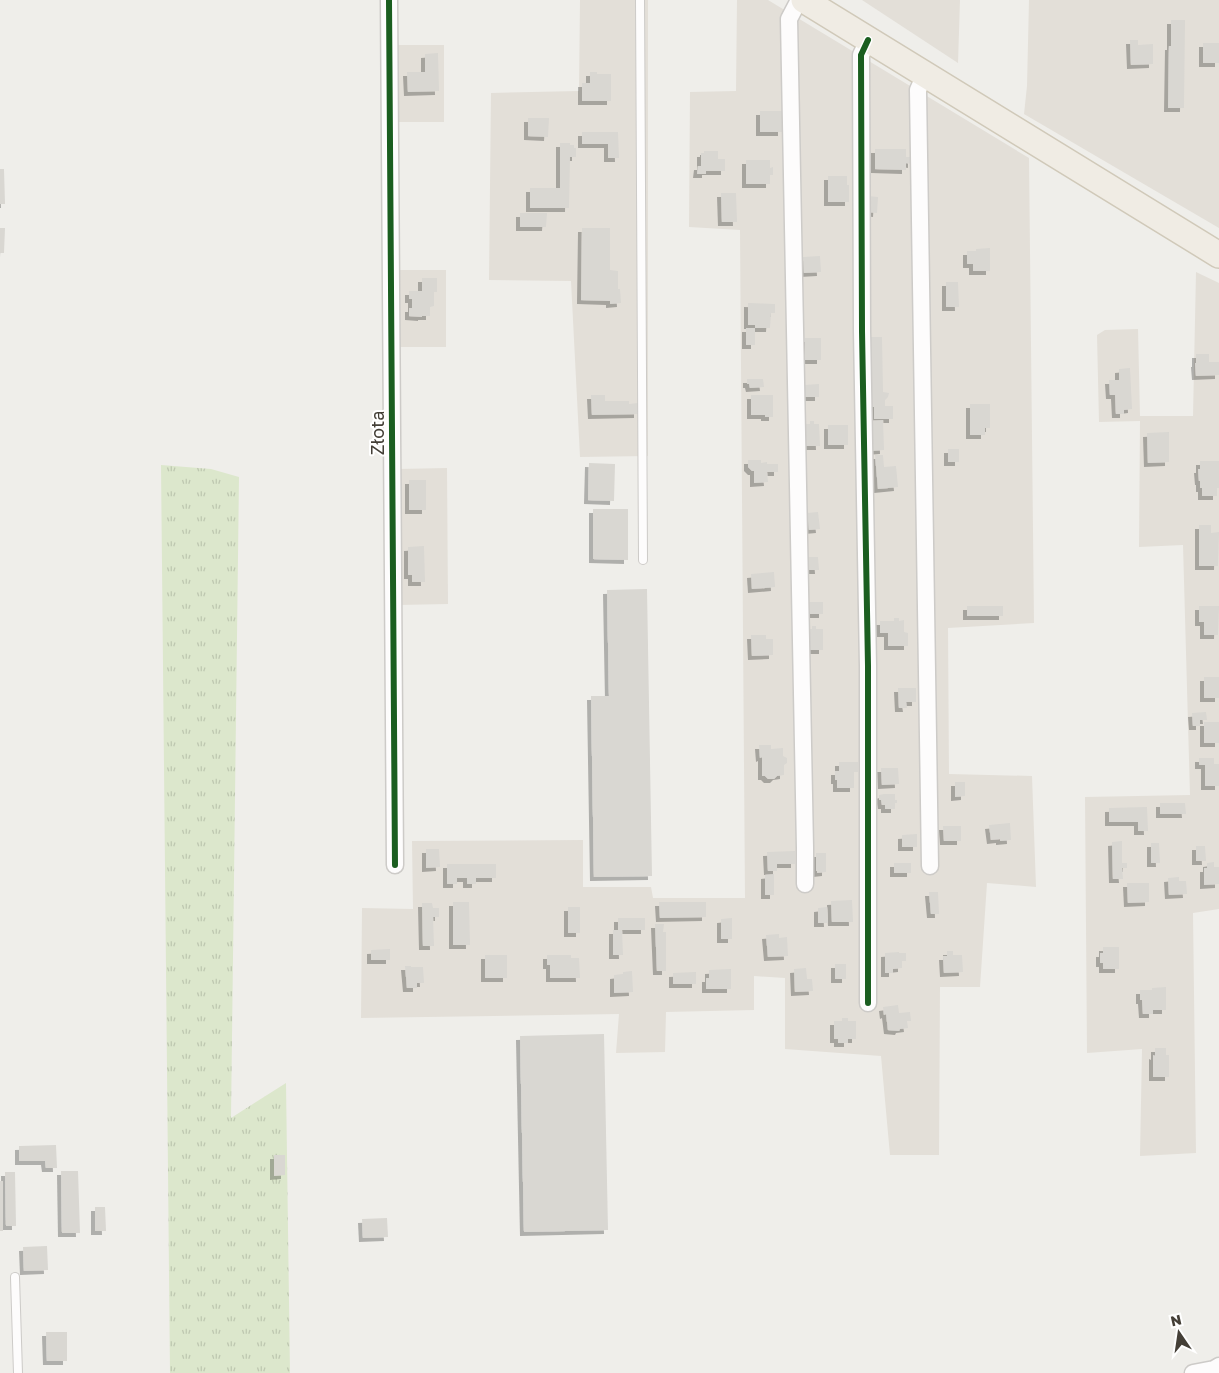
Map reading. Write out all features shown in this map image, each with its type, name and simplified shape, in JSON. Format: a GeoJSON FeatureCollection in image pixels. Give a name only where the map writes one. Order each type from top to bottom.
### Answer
{"type":"FeatureCollection","features":[{"type":"Feature","properties":{"kind":"main road"},"geometry":{"type":"LineString","coordinates":[[804,0],[1219,256]]}},
{"type":"Feature","properties":{"kind":"street","name":"Złota"},"geometry":{"type":"LineString","coordinates":[[389,0],[395,865]]}},
{"type":"Feature","properties":{"kind":"street"},"geometry":{"type":"LineString","coordinates":[[800,0],[789,19],[806,848],[805,884]]}},
{"type":"Feature","properties":{"kind":"street"},"geometry":{"type":"LineString","coordinates":[[868,40],[861,55],[861,75],[862,321],[868,666],[868,1003]]}},
{"type":"Feature","properties":{"kind":"street"},"geometry":{"type":"LineString","coordinates":[[925,74],[918,90],[930,866]]}},
{"type":"Feature","properties":{"kind":"street"},"geometry":{"type":"LineString","coordinates":[[1193,1373],[1214,1369],[1219,1366]]}},
{"type":"Feature","properties":{"kind":"lane"},"geometry":{"type":"LineString","coordinates":[[640,0],[643,560]]}},
{"type":"Feature","properties":{"kind":"lane"},"geometry":{"type":"LineString","coordinates":[[15,1278],[18,1373]]}},
{"type":"Feature","properties":{"kind":"shaded area"},"geometry":{"type":"Polygon","coordinates":[[[580,0],[648,0],[648,456],[580,457],[571,281],[489,280],[491,93],[579,91],[580,0]]]}},
{"type":"Feature","properties":{"kind":"shaded area"},"geometry":{"type":"Polygon","coordinates":[[[737,0],[768,0],[1029,158],[1034,623],[948,628],[949,774],[1032,776],[1036,887],[987,883],[980,987],[940,987],[939,1155],[890,1155],[881,1056],[785,1049],[785,978],[754,976],[754,1010],[666,1012],[665,1052],[616,1053],[619,1014],[361,1018],[362,908],[413,909],[412,841],[583,840],[583,887],[651,887],[653,898],[745,898],[740,230],[689,227],[690,92],[736,91],[737,0]]]}},
{"type":"Feature","properties":{"kind":"shaded area"},"geometry":{"type":"Polygon","coordinates":[[[862,0],[960,0],[958,63],[862,0]]]}},
{"type":"Feature","properties":{"kind":"shaded area"},"geometry":{"type":"Polygon","coordinates":[[[1029,0],[1219,0],[1219,228],[1024,114],[1027,86],[1029,0]]]}},
{"type":"Feature","properties":{"kind":"shaded area"},"geometry":{"type":"Polygon","coordinates":[[[394,45],[444,45],[444,122],[395,122],[394,45]]]}},
{"type":"Feature","properties":{"kind":"shaded area"},"geometry":{"type":"Polygon","coordinates":[[[396,270],[446,270],[446,347],[397,347],[396,270]]]}},
{"type":"Feature","properties":{"kind":"shaded area"},"geometry":{"type":"Polygon","coordinates":[[[1196,272],[1219,283],[1219,909],[1193,913],[1196,1153],[1140,1156],[1142,1049],[1087,1053],[1085,797],[1190,795],[1183,545],[1139,547],[1140,421],[1099,422],[1097,335],[1105,330],[1138,329],[1140,416],[1193,416],[1196,272]]]}},
{"type":"Feature","properties":{"kind":"shaded area"},"geometry":{"type":"Polygon","coordinates":[[[447,468],[448,604],[398,605],[398,469],[447,468]]]}},
{"type":"Feature","properties":{"kind":"green space"},"geometry":{"type":"Polygon","coordinates":[[[161,465],[211,469],[239,477],[231,1118],[286,1083],[290,1373],[170,1373],[161,465]]]}},
{"type":"Feature","properties":{"kind":"building"},"geometry":{"type":"Polygon","coordinates":[[[1171,20],[1185,20],[1184,108],[1168,108],[1171,20]]]}},
{"type":"Feature","properties":{"kind":"building"},"geometry":{"type":"Polygon","coordinates":[[[1130,40],[1138,40],[1138,45],[1153,44],[1153,64],[1131,65],[1130,40]]]}},
{"type":"Feature","properties":{"kind":"building"},"geometry":{"type":"Polygon","coordinates":[[[1203,43],[1219,43],[1219,63],[1203,63],[1203,43]]]}},
{"type":"Feature","properties":{"kind":"building"},"geometry":{"type":"Polygon","coordinates":[[[438,53],[439,91],[408,92],[407,72],[425,72],[425,54],[438,53]]]}},
{"type":"Feature","properties":{"kind":"building"},"geometry":{"type":"Polygon","coordinates":[[[590,72],[611,74],[611,101],[582,101],[582,83],[590,83],[590,72]]]}},
{"type":"Feature","properties":{"kind":"building"},"geometry":{"type":"Polygon","coordinates":[[[760,111],[782,111],[782,132],[760,132],[760,111]]]}},
{"type":"Feature","properties":{"kind":"building"},"geometry":{"type":"Polygon","coordinates":[[[528,118],[549,118],[548,137],[528,136],[528,118]]]}},
{"type":"Feature","properties":{"kind":"building"},"geometry":{"type":"Polygon","coordinates":[[[582,132],[618,132],[619,158],[608,158],[608,144],[582,144],[582,132]]]}},
{"type":"Feature","properties":{"kind":"building"},"geometry":{"type":"Polygon","coordinates":[[[560,143],[570,143],[570,145],[574,145],[574,148],[576,148],[576,157],[570,157],[569,208],[530,208],[530,188],[560,188],[560,143]]]}},
{"type":"Feature","properties":{"kind":"building"},"geometry":{"type":"Polygon","coordinates":[[[875,149],[906,149],[906,157],[912,157],[912,164],[906,163],[906,170],[875,169],[875,149]]]}},
{"type":"Feature","properties":{"kind":"building"},"geometry":{"type":"Polygon","coordinates":[[[704,151],[718,151],[718,159],[725,159],[725,171],[706,171],[706,174],[697,174],[698,166],[701,166],[701,153],[704,153],[704,151]]]}},
{"type":"Feature","properties":{"kind":"building"},"geometry":{"type":"Polygon","coordinates":[[[746,160],[770,160],[770,168],[773,167],[773,175],[770,175],[770,184],[746,184],[746,160]]]}},
{"type":"Feature","properties":{"kind":"building"},"geometry":{"type":"Polygon","coordinates":[[[0,169],[4,169],[5,204],[0,204],[0,169]]]}},
{"type":"Feature","properties":{"kind":"building"},"geometry":{"type":"Polygon","coordinates":[[[828,176],[847,176],[849,202],[828,202],[828,176]]]}},
{"type":"Feature","properties":{"kind":"building"},"geometry":{"type":"Polygon","coordinates":[[[721,193],[736,193],[737,222],[722,222],[721,193]]]}},
{"type":"Feature","properties":{"kind":"building"},"geometry":{"type":"Polygon","coordinates":[[[868,196],[878,197],[877,213],[867,212],[868,196]]]}},
{"type":"Feature","properties":{"kind":"building"},"geometry":{"type":"Polygon","coordinates":[[[520,213],[547,213],[546,227],[520,227],[520,213]]]}},
{"type":"Feature","properties":{"kind":"building"},"geometry":{"type":"Polygon","coordinates":[[[0,228],[5,228],[4,253],[0,253],[0,228]]]}},
{"type":"Feature","properties":{"kind":"building"},"geometry":{"type":"Polygon","coordinates":[[[582,228],[610,228],[610,270],[618,271],[618,289],[620,289],[621,303],[610,304],[610,301],[581,300],[582,228]]]}},
{"type":"Feature","properties":{"kind":"building"},"geometry":{"type":"Polygon","coordinates":[[[990,248],[990,271],[973,271],[973,264],[967,264],[967,251],[990,248]]]}},
{"type":"Feature","properties":{"kind":"building"},"geometry":{"type":"Polygon","coordinates":[[[820,256],[821,272],[804,273],[803,257],[820,256]]]}},
{"type":"Feature","properties":{"kind":"building"},"geometry":{"type":"Polygon","coordinates":[[[422,278],[437,278],[434,306],[430,307],[430,316],[409,316],[409,308],[412,308],[412,299],[409,299],[409,291],[422,291],[422,278]]]}},
{"type":"Feature","properties":{"kind":"building"},"geometry":{"type":"Polygon","coordinates":[[[946,282],[958,282],[959,307],[946,307],[946,282]]]}},
{"type":"Feature","properties":{"kind":"building"},"geometry":{"type":"Polygon","coordinates":[[[748,303],[775,304],[775,313],[771,313],[770,328],[755,328],[755,325],[748,325],[748,303]]]}},
{"type":"Feature","properties":{"kind":"building"},"geometry":{"type":"Polygon","coordinates":[[[746,328],[755,328],[755,345],[746,345],[746,328]]]}},
{"type":"Feature","properties":{"kind":"building"},"geometry":{"type":"Polygon","coordinates":[[[870,337],[882,337],[883,392],[889,393],[885,400],[885,406],[893,406],[893,419],[874,419],[874,407],[871,407],[870,337]]]}},
{"type":"Feature","properties":{"kind":"building"},"geometry":{"type":"Polygon","coordinates":[[[805,338],[821,338],[821,360],[805,360],[805,338]]]}},
{"type":"Feature","properties":{"kind":"building"},"geometry":{"type":"Polygon","coordinates":[[[1196,354],[1209,354],[1209,362],[1219,362],[1219,375],[1196,376],[1196,354]]]}},
{"type":"Feature","properties":{"kind":"building"},"geometry":{"type":"Polygon","coordinates":[[[1130,368],[1132,409],[1124,410],[1124,414],[1116,414],[1115,395],[1110,395],[1109,380],[1119,380],[1119,369],[1130,368]]]}},
{"type":"Feature","properties":{"kind":"building"},"geometry":{"type":"Polygon","coordinates":[[[747,379],[763,379],[764,387],[750,388],[749,384],[747,384],[747,379]]]}},
{"type":"Feature","properties":{"kind":"building"},"geometry":{"type":"Polygon","coordinates":[[[819,384],[819,397],[805,397],[804,385],[819,384]]]}},
{"type":"Feature","properties":{"kind":"building"},"geometry":{"type":"Polygon","coordinates":[[[591,395],[605,395],[605,401],[629,401],[629,404],[638,403],[638,414],[592,415],[591,395]]]}},
{"type":"Feature","properties":{"kind":"building"},"geometry":{"type":"Polygon","coordinates":[[[751,395],[773,395],[773,417],[751,415],[751,395]]]}},
{"type":"Feature","properties":{"kind":"building"},"geometry":{"type":"Polygon","coordinates":[[[970,404],[990,404],[990,428],[985,428],[985,435],[970,435],[970,404]]]}},
{"type":"Feature","properties":{"kind":"building"},"geometry":{"type":"Polygon","coordinates":[[[883,420],[884,450],[870,451],[868,421],[883,420]]]}},
{"type":"Feature","properties":{"kind":"building"},"geometry":{"type":"Polygon","coordinates":[[[810,421],[814,421],[814,424],[819,424],[820,446],[804,446],[804,424],[810,424],[810,421]]]}},
{"type":"Feature","properties":{"kind":"building"},"geometry":{"type":"Polygon","coordinates":[[[828,425],[848,425],[848,445],[828,445],[828,425]]]}},
{"type":"Feature","properties":{"kind":"building"},"geometry":{"type":"Polygon","coordinates":[[[1169,432],[1169,462],[1148,463],[1147,433],[1169,432]]]}},
{"type":"Feature","properties":{"kind":"building"},"geometry":{"type":"Polygon","coordinates":[[[948,449],[959,449],[959,462],[948,462],[948,449]]]}},
{"type":"Feature","properties":{"kind":"building"},"geometry":{"type":"Polygon","coordinates":[[[875,455],[883,455],[884,467],[896,466],[898,487],[878,489],[875,455]]]}},
{"type":"Feature","properties":{"kind":"building"},"geometry":{"type":"Polygon","coordinates":[[[748,460],[761,460],[761,463],[778,464],[778,472],[767,472],[768,482],[754,483],[754,471],[748,467],[748,460]]]}},
{"type":"Feature","properties":{"kind":"building"},"geometry":{"type":"Polygon","coordinates":[[[1200,461],[1219,461],[1219,488],[1217,488],[1217,496],[1202,496],[1198,469],[1200,469],[1200,461]]]}},
{"type":"Feature","properties":{"kind":"building"},"geometry":{"type":"Polygon","coordinates":[[[589,463],[615,464],[614,501],[588,500],[589,463]]]}},
{"type":"Feature","properties":{"kind":"building"},"geometry":{"type":"Polygon","coordinates":[[[409,480],[426,480],[426,510],[409,510],[409,480]]]}},
{"type":"Feature","properties":{"kind":"building"},"geometry":{"type":"Polygon","coordinates":[[[593,509],[628,509],[628,560],[593,559],[593,509]]]}},
{"type":"Feature","properties":{"kind":"building"},"geometry":{"type":"Polygon","coordinates":[[[818,512],[820,529],[809,530],[807,513],[818,512]]]}},
{"type":"Feature","properties":{"kind":"building"},"geometry":{"type":"Polygon","coordinates":[[[1199,525],[1211,525],[1211,533],[1219,532],[1218,566],[1199,566],[1199,525]]]}},
{"type":"Feature","properties":{"kind":"building"},"geometry":{"type":"Polygon","coordinates":[[[424,546],[425,582],[412,582],[412,575],[408,575],[408,547],[424,546]]]}},
{"type":"Feature","properties":{"kind":"building"},"geometry":{"type":"Polygon","coordinates":[[[806,557],[818,557],[819,570],[806,570],[806,557]]]}},
{"type":"Feature","properties":{"kind":"building"},"geometry":{"type":"Polygon","coordinates":[[[774,572],[775,587],[752,589],[751,574],[774,572]]]}},
{"type":"Feature","properties":{"kind":"building"},"geometry":{"type":"Polygon","coordinates":[[[647,589],[652,876],[594,877],[591,696],[609,696],[607,590],[647,589]]]}},
{"type":"Feature","properties":{"kind":"building"},"geometry":{"type":"Polygon","coordinates":[[[807,602],[823,602],[823,614],[807,614],[807,602]]]}},
{"type":"Feature","properties":{"kind":"building"},"geometry":{"type":"Polygon","coordinates":[[[967,606],[1003,606],[1003,616],[967,616],[967,606]]]}},
{"type":"Feature","properties":{"kind":"building"},"geometry":{"type":"Polygon","coordinates":[[[1199,606],[1219,606],[1218,635],[1204,635],[1204,622],[1199,622],[1199,606]]]}},
{"type":"Feature","properties":{"kind":"building"},"geometry":{"type":"Polygon","coordinates":[[[894,618],[899,618],[899,621],[904,620],[904,632],[908,633],[908,646],[888,646],[888,633],[880,633],[880,621],[894,621],[894,618]]]}},
{"type":"Feature","properties":{"kind":"building"},"geometry":{"type":"Polygon","coordinates":[[[812,626],[816,626],[816,629],[823,629],[823,650],[806,650],[806,629],[812,629],[812,626]]]}},
{"type":"Feature","properties":{"kind":"building"},"geometry":{"type":"Polygon","coordinates":[[[751,635],[766,635],[766,639],[773,639],[773,655],[752,656],[751,635]]]}},
{"type":"Feature","properties":{"kind":"building"},"geometry":{"type":"Polygon","coordinates":[[[1204,677],[1219,677],[1219,698],[1204,698],[1204,677]]]}},
{"type":"Feature","properties":{"kind":"building"},"geometry":{"type":"Polygon","coordinates":[[[898,688],[916,688],[916,702],[906,702],[907,708],[899,708],[898,688]]]}},
{"type":"Feature","properties":{"kind":"building"},"geometry":{"type":"Polygon","coordinates":[[[1206,712],[1207,720],[1200,720],[1200,726],[1193,726],[1192,713],[1206,712]]]}},
{"type":"Feature","properties":{"kind":"building"},"geometry":{"type":"Polygon","coordinates":[[[1204,722],[1219,722],[1219,743],[1204,743],[1204,722]]]}},
{"type":"Feature","properties":{"kind":"building"},"geometry":{"type":"Polygon","coordinates":[[[759,745],[771,745],[771,749],[783,748],[783,756],[787,758],[787,763],[784,765],[784,775],[777,776],[774,779],[762,776],[762,757],[760,758],[759,745]]]}},
{"type":"Feature","properties":{"kind":"building"},"geometry":{"type":"Polygon","coordinates":[[[1199,758],[1214,758],[1214,764],[1219,764],[1219,786],[1205,786],[1205,765],[1199,765],[1199,758]]]}},
{"type":"Feature","properties":{"kind":"building"},"geometry":{"type":"Polygon","coordinates":[[[839,762],[858,762],[858,772],[854,772],[854,788],[837,788],[835,771],[839,771],[839,762]]]}},
{"type":"Feature","properties":{"kind":"building"},"geometry":{"type":"Polygon","coordinates":[[[881,768],[898,768],[899,784],[882,785],[881,768]]]}},
{"type":"Feature","properties":{"kind":"building"},"geometry":{"type":"Polygon","coordinates":[[[955,782],[965,782],[965,796],[955,797],[955,782]]]}},
{"type":"Feature","properties":{"kind":"building"},"geometry":{"type":"Polygon","coordinates":[[[895,794],[897,803],[895,803],[895,809],[885,809],[885,805],[882,805],[879,795],[895,794]]]}},
{"type":"Feature","properties":{"kind":"building"},"geometry":{"type":"Polygon","coordinates":[[[1160,803],[1185,803],[1186,814],[1160,814],[1160,803]]]}},
{"type":"Feature","properties":{"kind":"building"},"geometry":{"type":"Polygon","coordinates":[[[1147,807],[1148,831],[1138,831],[1138,822],[1109,822],[1109,808],[1147,807]]]}},
{"type":"Feature","properties":{"kind":"building"},"geometry":{"type":"Polygon","coordinates":[[[1010,823],[1011,840],[991,840],[989,825],[1010,823]]]}},
{"type":"Feature","properties":{"kind":"building"},"geometry":{"type":"Polygon","coordinates":[[[943,826],[961,826],[961,841],[944,841],[943,826]]]}},
{"type":"Feature","properties":{"kind":"building"},"geometry":{"type":"Polygon","coordinates":[[[917,834],[917,847],[902,847],[902,835],[917,834]]]}},
{"type":"Feature","properties":{"kind":"building"},"geometry":{"type":"Polygon","coordinates":[[[1122,841],[1122,863],[1127,863],[1127,868],[1122,868],[1123,879],[1113,879],[1112,842],[1122,841]]]}},
{"type":"Feature","properties":{"kind":"building"},"geometry":{"type":"Polygon","coordinates":[[[1151,843],[1159,843],[1160,863],[1151,863],[1151,843]]]}},
{"type":"Feature","properties":{"kind":"building"},"geometry":{"type":"Polygon","coordinates":[[[1196,846],[1205,846],[1206,861],[1196,861],[1196,846]]]}},
{"type":"Feature","properties":{"kind":"building"},"geometry":{"type":"Polygon","coordinates":[[[426,849],[439,849],[440,867],[426,868],[426,849]]]}},
{"type":"Feature","properties":{"kind":"building"},"geometry":{"type":"Polygon","coordinates":[[[795,851],[795,864],[777,864],[777,871],[768,871],[767,852],[795,851]]]}},
{"type":"Feature","properties":{"kind":"building"},"geometry":{"type":"Polygon","coordinates":[[[816,853],[826,853],[826,872],[817,873],[816,853]]]}},
{"type":"Feature","properties":{"kind":"building"},"geometry":{"type":"Polygon","coordinates":[[[1214,862],[1214,867],[1219,867],[1219,884],[1204,885],[1204,868],[1207,868],[1207,863],[1214,862]]]}},
{"type":"Feature","properties":{"kind":"building"},"geometry":{"type":"Polygon","coordinates":[[[894,863],[911,863],[911,873],[894,873],[894,863]]]}},
{"type":"Feature","properties":{"kind":"building"},"geometry":{"type":"Polygon","coordinates":[[[447,864],[496,864],[496,878],[476,878],[476,884],[467,884],[467,878],[457,878],[457,884],[447,884],[447,864]]]}},
{"type":"Feature","properties":{"kind":"building"},"geometry":{"type":"Polygon","coordinates":[[[774,874],[774,895],[765,895],[765,875],[774,874]]]}},
{"type":"Feature","properties":{"kind":"building"},"geometry":{"type":"Polygon","coordinates":[[[1179,877],[1179,881],[1186,881],[1187,894],[1169,895],[1168,878],[1179,877]]]}},
{"type":"Feature","properties":{"kind":"building"},"geometry":{"type":"Polygon","coordinates":[[[1127,883],[1149,883],[1149,902],[1128,903],[1127,883]]]}},
{"type":"Feature","properties":{"kind":"building"},"geometry":{"type":"Polygon","coordinates":[[[929,892],[938,892],[939,914],[931,914],[929,892]]]}},
{"type":"Feature","properties":{"kind":"building"},"geometry":{"type":"Polygon","coordinates":[[[852,900],[853,922],[832,922],[831,901],[852,900]]]}},
{"type":"Feature","properties":{"kind":"building"},"geometry":{"type":"Polygon","coordinates":[[[453,902],[469,902],[470,945],[453,945],[453,902]]]}},
{"type":"Feature","properties":{"kind":"building"},"geometry":{"type":"Polygon","coordinates":[[[659,902],[706,902],[706,917],[660,918],[659,902]]]}},
{"type":"Feature","properties":{"kind":"building"},"geometry":{"type":"Polygon","coordinates":[[[422,903],[432,903],[433,908],[439,908],[439,917],[433,917],[434,946],[423,946],[422,903]]]}},
{"type":"Feature","properties":{"kind":"building"},"geometry":{"type":"Polygon","coordinates":[[[568,907],[580,907],[580,933],[568,933],[568,907]]]}},
{"type":"Feature","properties":{"kind":"building"},"geometry":{"type":"Polygon","coordinates":[[[827,907],[828,923],[818,923],[818,908],[827,907]]]}},
{"type":"Feature","properties":{"kind":"building"},"geometry":{"type":"Polygon","coordinates":[[[618,918],[645,918],[645,930],[622,930],[623,955],[613,955],[613,930],[618,930],[618,918]]]}},
{"type":"Feature","properties":{"kind":"building"},"geometry":{"type":"Polygon","coordinates":[[[732,918],[732,939],[721,939],[721,919],[732,918]]]}},
{"type":"Feature","properties":{"kind":"building"},"geometry":{"type":"Polygon","coordinates":[[[655,924],[664,924],[663,932],[666,932],[666,971],[657,971],[655,924]]]}},
{"type":"Feature","properties":{"kind":"building"},"geometry":{"type":"Polygon","coordinates":[[[779,934],[779,938],[787,937],[788,956],[768,957],[766,935],[779,934]]]}},
{"type":"Feature","properties":{"kind":"building"},"geometry":{"type":"Polygon","coordinates":[[[1103,947],[1119,947],[1119,969],[1103,969],[1103,963],[1100,963],[1100,953],[1103,953],[1103,947]]]}},
{"type":"Feature","properties":{"kind":"building"},"geometry":{"type":"Polygon","coordinates":[[[390,949],[390,960],[371,960],[371,950],[390,949]]]}},
{"type":"Feature","properties":{"kind":"building"},"geometry":{"type":"Polygon","coordinates":[[[947,951],[953,951],[953,955],[962,955],[963,972],[944,973],[943,956],[947,956],[947,951]]]}},
{"type":"Feature","properties":{"kind":"building"},"geometry":{"type":"Polygon","coordinates":[[[885,953],[906,953],[906,961],[902,961],[902,968],[893,969],[893,973],[885,973],[885,953]]]}},
{"type":"Feature","properties":{"kind":"building"},"geometry":{"type":"Polygon","coordinates":[[[485,955],[507,955],[507,978],[485,978],[485,955]]]}},
{"type":"Feature","properties":{"kind":"building"},"geometry":{"type":"Polygon","coordinates":[[[547,955],[571,955],[571,958],[579,958],[580,978],[550,978],[550,965],[547,965],[547,955]]]}},
{"type":"Feature","properties":{"kind":"building"},"geometry":{"type":"Polygon","coordinates":[[[835,964],[846,964],[846,979],[835,979],[835,964]]]}},
{"type":"Feature","properties":{"kind":"building"},"geometry":{"type":"Polygon","coordinates":[[[405,966],[423,967],[424,983],[417,983],[417,988],[407,988],[405,966]]]}},
{"type":"Feature","properties":{"kind":"building"},"geometry":{"type":"Polygon","coordinates":[[[806,968],[807,979],[812,979],[813,991],[795,992],[794,969],[806,968]]]}},
{"type":"Feature","properties":{"kind":"building"},"geometry":{"type":"Polygon","coordinates":[[[731,969],[731,989],[706,989],[706,978],[709,978],[709,970],[731,969]]]}},
{"type":"Feature","properties":{"kind":"building"},"geometry":{"type":"Polygon","coordinates":[[[632,971],[633,992],[614,993],[614,975],[632,971]]]}},
{"type":"Feature","properties":{"kind":"building"},"geometry":{"type":"Polygon","coordinates":[[[696,972],[696,984],[673,984],[673,973],[696,972]]]}},
{"type":"Feature","properties":{"kind":"building"},"geometry":{"type":"Polygon","coordinates":[[[1166,987],[1166,1010],[1153,1010],[1153,1014],[1143,1014],[1140,990],[1166,987]]]}},
{"type":"Feature","properties":{"kind":"building"},"geometry":{"type":"Polygon","coordinates":[[[898,1005],[899,1013],[910,1012],[911,1021],[907,1021],[908,1028],[900,1029],[899,1031],[888,1030],[883,1007],[898,1005]]]}},
{"type":"Feature","properties":{"kind":"building"},"geometry":{"type":"Polygon","coordinates":[[[842,1018],[848,1018],[848,1021],[856,1021],[856,1039],[848,1039],[848,1043],[838,1043],[838,1039],[834,1039],[834,1021],[842,1021],[842,1018]]]}},
{"type":"Feature","properties":{"kind":"building"},"geometry":{"type":"Polygon","coordinates":[[[604,1034],[608,1230],[524,1232],[520,1036],[604,1034]]]}},
{"type":"Feature","properties":{"kind":"building"},"geometry":{"type":"Polygon","coordinates":[[[1155,1048],[1166,1048],[1166,1055],[1169,1055],[1169,1077],[1153,1077],[1153,1055],[1155,1056],[1155,1048]]]}},
{"type":"Feature","properties":{"kind":"building"},"geometry":{"type":"Polygon","coordinates":[[[56,1145],[57,1168],[46,1168],[45,1161],[19,1161],[19,1146],[56,1145]]]}},
{"type":"Feature","properties":{"kind":"building"},"geometry":{"type":"Polygon","coordinates":[[[274,1155],[285,1155],[285,1175],[274,1176],[274,1155]]]}},
{"type":"Feature","properties":{"kind":"building"},"geometry":{"type":"Polygon","coordinates":[[[61,1171],[78,1171],[80,1233],[62,1233],[61,1171]]]}},
{"type":"Feature","properties":{"kind":"building"},"geometry":{"type":"Polygon","coordinates":[[[5,1172],[15,1172],[16,1226],[6,1226],[5,1172]]]}},
{"type":"Feature","properties":{"kind":"building"},"geometry":{"type":"Polygon","coordinates":[[[0,1181],[3,1181],[3,1231],[0,1231],[0,1181]]]}},
{"type":"Feature","properties":{"kind":"building"},"geometry":{"type":"Polygon","coordinates":[[[95,1207],[105,1207],[106,1231],[95,1231],[95,1207]]]}},
{"type":"Feature","properties":{"kind":"building"},"geometry":{"type":"Polygon","coordinates":[[[387,1218],[388,1237],[363,1238],[362,1219],[387,1218]]]}},
{"type":"Feature","properties":{"kind":"building"},"geometry":{"type":"Polygon","coordinates":[[[47,1246],[48,1270],[24,1271],[23,1247],[47,1246]]]}},
{"type":"Feature","properties":{"kind":"building"},"geometry":{"type":"Polygon","coordinates":[[[46,1332],[67,1332],[67,1361],[47,1361],[46,1332]]]}},
{"type":"Feature","properties":{"kind":"cycle path"},"geometry":{"type":"LineString","coordinates":[[389,0],[395,865]]}},
{"type":"Feature","properties":{"kind":"cycle path"},"geometry":{"type":"LineString","coordinates":[[868,40],[861,55],[862,331],[868,666],[868,1003]]}}]}
